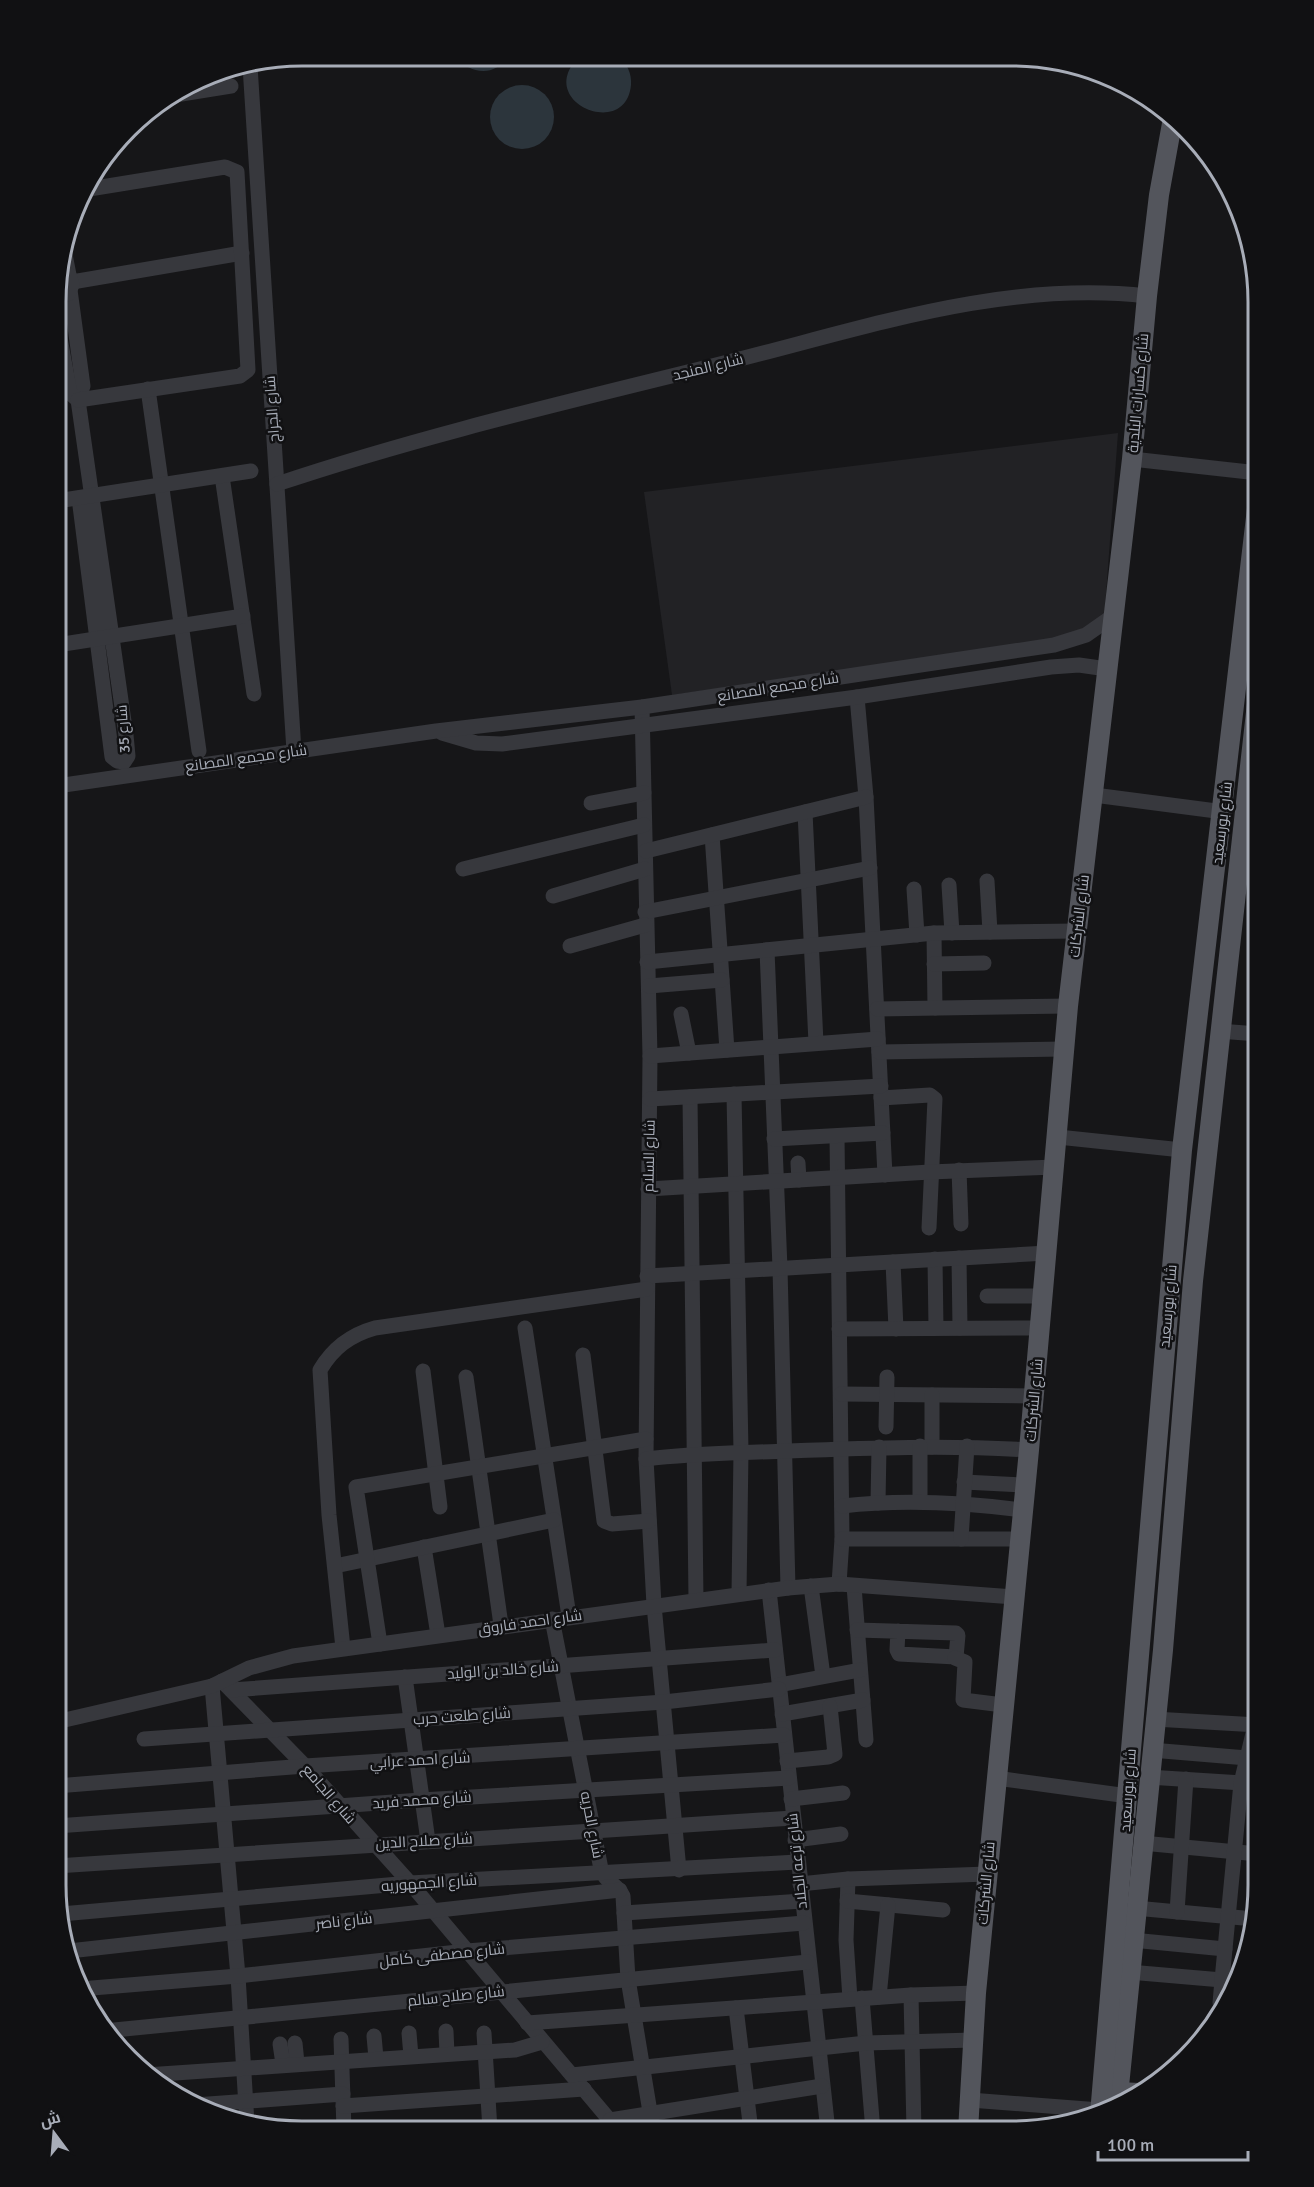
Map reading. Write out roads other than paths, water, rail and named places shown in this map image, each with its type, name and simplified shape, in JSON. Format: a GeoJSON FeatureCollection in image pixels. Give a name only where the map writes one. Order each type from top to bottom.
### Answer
{"type":"FeatureCollection","features":[{"type":"Feature","properties":{"kind":"main road","name":"شارع كسارات البلدية"},"geometry":{"type":"LineString","coordinates":[[1107,669],[1132,459],[1147,296],[1159,195],[1171,128]]}},
{"type":"Feature","properties":{"kind":"main road","name":"شارع بورسعيد"},"geometry":{"type":"LineString","coordinates":[[1109,2100],[1140,1623],[1182,1150],[1224,812],[1248,592]]}},
{"type":"Feature","properties":{"kind":"main road","name":"شارع الشركات"},"geometry":{"type":"LineString","coordinates":[[969,2121],[976,1993],[1018,1539],[1029,1450],[1068,1006],[1107,669]]}},
{"type":"Feature","properties":{"kind":"main road","name":"شارع بورسعيد"},"geometry":{"type":"LineString","coordinates":[[1110,2100],[1136,1908],[1163,1650],[1193,1281],[1248,780]]}},
{"type":"Feature","properties":{"kind":"main road"},"geometry":{"type":"LineString","coordinates":[[1140,1623],[1150,1624],[1165,1619]]}},
{"type":"Feature","properties":{"kind":"main road"},"geometry":{"type":"LineString","coordinates":[[1138,1654],[1147,1649],[1163,1650]]}},
{"type":"Feature","properties":{"kind":"street","name":"شارع الجراج"},"geometry":{"type":"LineString","coordinates":[[250,72],[294,751]]}},
{"type":"Feature","properties":{"kind":"street"},"geometry":{"type":"LineString","coordinates":[[195,92],[231,86]]}},
{"type":"Feature","properties":{"kind":"street"},"geometry":{"type":"LineString","coordinates":[[78,400],[240,376],[246,373],[248,366],[239,178],[234,169],[225,167],[96,188]]}},
{"type":"Feature","properties":{"kind":"street"},"geometry":{"type":"LineString","coordinates":[[67,283],[242,253]]}},
{"type":"Feature","properties":{"kind":"street"},"geometry":{"type":"LineString","coordinates":[[67,292],[83,386],[78,400],[86,497]]}},
{"type":"Feature","properties":{"kind":"street","name":"شارع المنجد"},"geometry":{"type":"LineString","coordinates":[[277,484],[442,433],[957,305],[1056,292],[1147,296]]}},
{"type":"Feature","properties":{"kind":"street"},"geometry":{"type":"LineString","coordinates":[[66,373],[70,393],[78,400]]}},
{"type":"Feature","properties":{"kind":"street"},"geometry":{"type":"LineString","coordinates":[[148,389],[199,751]]}},
{"type":"Feature","properties":{"kind":"street"},"geometry":{"type":"LineString","coordinates":[[1132,459],[1248,472]]}},
{"type":"Feature","properties":{"kind":"street"},"geometry":{"type":"LineString","coordinates":[[66,500],[251,471]]}},
{"type":"Feature","properties":{"kind":"street"},"geometry":{"type":"LineString","coordinates":[[222,476],[254,694]]}},
{"type":"Feature","properties":{"kind":"street","name":"شارع 35"},"geometry":{"type":"LineString","coordinates":[[86,497],[113,638],[128,750],[127,760],[120,762],[112,757],[97,640],[86,497]]}},
{"type":"Feature","properties":{"kind":"street"},"geometry":{"type":"LineString","coordinates":[[66,644],[243,616]]}},
{"type":"Feature","properties":{"kind":"street","name":"شارع مجمع المصانع"},"geometry":{"type":"LineString","coordinates":[[66,785],[436,731],[642,707],[1054,645],[1086,635],[1113,616]]}},
{"type":"Feature","properties":{"kind":"street","name":"شارع مجمع المصانع"},"geometry":{"type":"LineString","coordinates":[[436,731],[476,743],[502,744],[857,697],[1051,667],[1079,665],[1107,669]]}},
{"type":"Feature","properties":{"kind":"street"},"geometry":{"type":"LineString","coordinates":[[857,697],[866,797],[885,1175]]}},
{"type":"Feature","properties":{"kind":"street","name":"شارع السلام"},"geometry":{"type":"LineString","coordinates":[[642,707],[646,851],[645,919],[650,1056],[646,1459],[654,1605],[680,1869]]}},
{"type":"Feature","properties":{"kind":"street"},"geometry":{"type":"LineString","coordinates":[[591,803],[644,794]]}},
{"type":"Feature","properties":{"kind":"street"},"geometry":{"type":"LineString","coordinates":[[1094,795],[1224,812]]}},
{"type":"Feature","properties":{"kind":"street"},"geometry":{"type":"LineString","coordinates":[[646,851],[866,797]]}},
{"type":"Feature","properties":{"kind":"street"},"geometry":{"type":"LineString","coordinates":[[805,812],[816,1043]]}},
{"type":"Feature","properties":{"kind":"street"},"geometry":{"type":"LineString","coordinates":[[463,869],[644,825]]}},
{"type":"Feature","properties":{"kind":"street"},"geometry":{"type":"LineString","coordinates":[[712,835],[727,1050]]}},
{"type":"Feature","properties":{"kind":"street"},"geometry":{"type":"LineString","coordinates":[[570,946],[645,919],[716,898],[870,868]]}},
{"type":"Feature","properties":{"kind":"street"},"geometry":{"type":"LineString","coordinates":[[554,896],[645,869]]}},
{"type":"Feature","properties":{"kind":"street"},"geometry":{"type":"LineString","coordinates":[[987,881],[990,932]]}},
{"type":"Feature","properties":{"kind":"street"},"geometry":{"type":"LineString","coordinates":[[950,885],[952,933]]}},
{"type":"Feature","properties":{"kind":"street"},"geometry":{"type":"LineString","coordinates":[[914,889],[917,935]]}},
{"type":"Feature","properties":{"kind":"street"},"geometry":{"type":"LineString","coordinates":[[648,962],[934,933],[1076,931]]}},
{"type":"Feature","properties":{"kind":"street"},"geometry":{"type":"LineString","coordinates":[[934,933],[935,1008]]}},
{"type":"Feature","properties":{"kind":"street"},"geometry":{"type":"LineString","coordinates":[[767,950],[780,1268],[788,1588]]}},
{"type":"Feature","properties":{"kind":"street"},"geometry":{"type":"LineString","coordinates":[[934,964],[984,963]]}},
{"type":"Feature","properties":{"kind":"street"},"geometry":{"type":"LineString","coordinates":[[649,986],[722,980]]}},
{"type":"Feature","properties":{"kind":"street"},"geometry":{"type":"LineString","coordinates":[[877,1009],[1068,1006]]}},
{"type":"Feature","properties":{"kind":"street"},"geometry":{"type":"LineString","coordinates":[[681,1014],[689,1053]]}},
{"type":"Feature","properties":{"kind":"street"},"geometry":{"type":"LineString","coordinates":[[1219,1031],[1248,1033]]}},
{"type":"Feature","properties":{"kind":"street"},"geometry":{"type":"LineString","coordinates":[[650,1056],[816,1043],[1064,1049]]}},
{"type":"Feature","properties":{"kind":"street"},"geometry":{"type":"LineString","coordinates":[[650,1099],[773,1092],[881,1092],[934,1096],[936,1104],[930,1172],[929,1228]]}},
{"type":"Feature","properties":{"kind":"street"},"geometry":{"type":"LineString","coordinates":[[734,1094],[741,1451],[739,1594]]}},
{"type":"Feature","properties":{"kind":"street"},"geometry":{"type":"LineString","coordinates":[[690,1097],[696,1599]]}},
{"type":"Feature","properties":{"kind":"street"},"geometry":{"type":"LineString","coordinates":[[774,1138],[883,1133]]}},
{"type":"Feature","properties":{"kind":"street"},"geometry":{"type":"LineString","coordinates":[[837,1136],[842,1539],[847,1585],[857,1630],[866,1740]]}},
{"type":"Feature","properties":{"kind":"street"},"geometry":{"type":"LineString","coordinates":[[1058,1137],[1182,1150]]}},
{"type":"Feature","properties":{"kind":"street"},"geometry":{"type":"LineString","coordinates":[[798,1163],[799,1180]]}},
{"type":"Feature","properties":{"kind":"street"},"geometry":{"type":"LineString","coordinates":[[648,1189],[958,1170],[1055,1167]]}},
{"type":"Feature","properties":{"kind":"street"},"geometry":{"type":"LineString","coordinates":[[958,1170],[961,1224]]}},
{"type":"Feature","properties":{"kind":"street"},"geometry":{"type":"LineString","coordinates":[[343,1648],[320,1370],[328,1355],[358,1333],[375,1328],[693,1273],[1047,1253]]}},
{"type":"Feature","properties":{"kind":"street"},"geometry":{"type":"LineString","coordinates":[[959,1258],[960,1328]]}},
{"type":"Feature","properties":{"kind":"street"},"geometry":{"type":"LineString","coordinates":[[934,1259],[936,1328]]}},
{"type":"Feature","properties":{"kind":"street"},"geometry":{"type":"LineString","coordinates":[[893,1262],[896,1329]]}},
{"type":"Feature","properties":{"kind":"street"},"geometry":{"type":"LineString","coordinates":[[987,1296],[1043,1296]]}},
{"type":"Feature","properties":{"kind":"street"},"geometry":{"type":"LineString","coordinates":[[525,1328],[568,1616]]}},
{"type":"Feature","properties":{"kind":"street"},"geometry":{"type":"LineString","coordinates":[[839,1329],[1040,1328]]}},
{"type":"Feature","properties":{"kind":"street"},"geometry":{"type":"LineString","coordinates":[[583,1355],[604,1521],[612,1524],[650,1521]]}},
{"type":"Feature","properties":{"kind":"street"},"geometry":{"type":"LineString","coordinates":[[423,1371],[440,1507]]}},
{"type":"Feature","properties":{"kind":"street"},"geometry":{"type":"LineString","coordinates":[[466,1377],[501,1625]]}},
{"type":"Feature","properties":{"kind":"street"},"geometry":{"type":"LineString","coordinates":[[886,1427],[887,1377]]}},
{"type":"Feature","properties":{"kind":"street"},"geometry":{"type":"LineString","coordinates":[[841,1394],[1034,1396]]}},
{"type":"Feature","properties":{"kind":"street"},"geometry":{"type":"LineString","coordinates":[[920,1501],[932,1395]]}},
{"type":"Feature","properties":{"kind":"street"},"geometry":{"type":"LineString","coordinates":[[380,1644],[355,1489],[358,1486],[646,1439]]}},
{"type":"Feature","properties":{"kind":"street"},"geometry":{"type":"LineString","coordinates":[[646,1459],[695,1453],[879,1447],[967,1446],[1029,1450]]}},
{"type":"Feature","properties":{"kind":"street"},"geometry":{"type":"LineString","coordinates":[[961,1539],[967,1446]]}},
{"type":"Feature","properties":{"kind":"street"},"geometry":{"type":"LineString","coordinates":[[878,1503],[879,1447]]}},
{"type":"Feature","properties":{"kind":"street"},"geometry":{"type":"LineString","coordinates":[[964,1482],[1024,1485]]}},
{"type":"Feature","properties":{"kind":"street"},"geometry":{"type":"LineString","coordinates":[[842,1506],[920,1501],[963,1502],[1022,1510]]}},
{"type":"Feature","properties":{"kind":"street"},"geometry":{"type":"LineString","coordinates":[[335,1566],[554,1520]]}},
{"type":"Feature","properties":{"kind":"street"},"geometry":{"type":"LineString","coordinates":[[842,1539],[1018,1539]]}},
{"type":"Feature","properties":{"kind":"street"},"geometry":{"type":"LineString","coordinates":[[424,1547],[438,1635]]}},
{"type":"Feature","properties":{"kind":"street","name":"شارع احمد فاروق"},"geometry":{"type":"LineString","coordinates":[[222,1686],[278,1659],[501,1625],[769,1590],[847,1585],[1014,1597]]}},
{"type":"Feature","properties":{"kind":"street"},"geometry":{"type":"LineString","coordinates":[[811,1586],[823,1676]]}},
{"type":"Feature","properties":{"kind":"street","name":"شارع ترعه الجلاد"},"geometry":{"type":"LineString","coordinates":[[769,1590],[812,2002],[827,2121]]}},
{"type":"Feature","properties":{"kind":"street","name":"شارع الحريه"},"geometry":{"type":"LineString","coordinates":[[552,1619],[602,1873],[620,1890]]}},
{"type":"Feature","properties":{"kind":"street"},"geometry":{"type":"LineString","coordinates":[[857,1630],[958,1634],[955,1658]]}},
{"type":"Feature","properties":{"kind":"street"},"geometry":{"type":"LineString","coordinates":[[898,1631],[897,1650],[899,1654],[955,1658],[965,1662],[963,1700],[1003,1705]]}},
{"type":"Feature","properties":{"kind":"street","name":"شارع خالد بن الوليد"},"geometry":{"type":"LineString","coordinates":[[222,1686],[405,1677],[775,1650]]}},
{"type":"Feature","properties":{"kind":"street","name":"شارع طلعت حرب"},"geometry":{"type":"LineString","coordinates":[[144,1739],[268,1728],[664,1702],[779,1687],[860,1670]]}},
{"type":"Feature","properties":{"kind":"street"},"geometry":{"type":"LineString","coordinates":[[405,1677],[428,1841]]}},
{"type":"Feature","properties":{"kind":"street"},"geometry":{"type":"LineString","coordinates":[[66,1720],[222,1686],[216,1734],[238,1976],[247,2114]]}},
{"type":"Feature","properties":{"kind":"street","name":"شارع الجامع"},"geometry":{"type":"LineString","coordinates":[[222,1686],[305,1766],[338,1806],[410,1883],[611,2121]]}},
{"type":"Feature","properties":{"kind":"street"},"geometry":{"type":"LineString","coordinates":[[782,1714],[863,1700]]}},
{"type":"Feature","properties":{"kind":"street"},"geometry":{"type":"LineString","coordinates":[[787,1761],[828,1757],[835,1754],[830,1706]]}},
{"type":"Feature","properties":{"kind":"street"},"geometry":{"type":"LineString","coordinates":[[1154,1719],[1248,1725]]}},
{"type":"Feature","properties":{"kind":"street","name":"شارع احمد عرابي"},"geometry":{"type":"LineString","coordinates":[[66,1785],[305,1766],[416,1761],[784,1735]]}},
{"type":"Feature","properties":{"kind":"street"},"geometry":{"type":"LineString","coordinates":[[1151,1750],[1247,1758]]}},
{"type":"Feature","properties":{"kind":"street"},"geometry":{"type":"LineString","coordinates":[[1221,1995],[1241,1783],[1248,1754]]}},
{"type":"Feature","properties":{"kind":"street"},"geometry":{"type":"LineString","coordinates":[[1148,1777],[1248,1783]]}},
{"type":"Feature","properties":{"kind":"street","name":"شارع محمد فريد"},"geometry":{"type":"LineString","coordinates":[[66,1825],[422,1800],[789,1778]]}},
{"type":"Feature","properties":{"kind":"street"},"geometry":{"type":"LineString","coordinates":[[996,1778],[1128,1796]]}},
{"type":"Feature","properties":{"kind":"street"},"geometry":{"type":"LineString","coordinates":[[1177,1912],[1186,1779]]}},
{"type":"Feature","properties":{"kind":"street"},"geometry":{"type":"LineString","coordinates":[[791,1799],[843,1793]]}},
{"type":"Feature","properties":{"kind":"street","name":"شارع صلاح الدين"},"geometry":{"type":"LineString","coordinates":[[66,1865],[793,1818]]}},
{"type":"Feature","properties":{"kind":"street"},"geometry":{"type":"LineString","coordinates":[[795,1840],[841,1834]]}},
{"type":"Feature","properties":{"kind":"street"},"geometry":{"type":"LineString","coordinates":[[1142,1843],[1248,1853]]}},
{"type":"Feature","properties":{"kind":"street","name":"شارع الجمهوريه"},"geometry":{"type":"LineString","coordinates":[[68,1913],[410,1883],[797,1862]]}},
{"type":"Feature","properties":{"kind":"street"},"geometry":{"type":"LineString","coordinates":[[800,1884],[848,1879],[987,1874]]}},
{"type":"Feature","properties":{"kind":"street"},"geometry":{"type":"LineString","coordinates":[[848,1879],[847,1901],[856,1999],[866,2043],[872,2121]]}},
{"type":"Feature","properties":{"kind":"street"},"geometry":{"type":"LineString","coordinates":[[620,1890],[624,1913],[628,1979],[651,2121]]}},
{"type":"Feature","properties":{"kind":"street","name":"شارع ناصر"},"geometry":{"type":"LineString","coordinates":[[75,1950],[620,1890]]}},
{"type":"Feature","properties":{"kind":"street"},"geometry":{"type":"LineString","coordinates":[[624,1913],[801,1900]]}},
{"type":"Feature","properties":{"kind":"street"},"geometry":{"type":"LineString","coordinates":[[847,1901],[943,1910]]}},
{"type":"Feature","properties":{"kind":"street"},"geometry":{"type":"LineString","coordinates":[[879,1997],[888,1905]]}},
{"type":"Feature","properties":{"kind":"street"},"geometry":{"type":"LineString","coordinates":[[1136,1908],[1246,1917]]}},
{"type":"Feature","properties":{"kind":"street","name":"شارع مصطفى كامل"},"geometry":{"type":"LineString","coordinates":[[90,1988],[238,1976],[467,1951],[804,1923]]}},
{"type":"Feature","properties":{"kind":"street"},"geometry":{"type":"LineString","coordinates":[[1132,1940],[1225,1949]]}},
{"type":"Feature","properties":{"kind":"street","name":"شارع صلاح سالم"},"geometry":{"type":"LineString","coordinates":[[116,2030],[808,1962]]}},
{"type":"Feature","properties":{"kind":"street"},"geometry":{"type":"LineString","coordinates":[[1129,1972],[1222,1980]]}},
{"type":"Feature","properties":{"kind":"street"},"geometry":{"type":"LineString","coordinates":[[527,2023],[879,1997],[976,1993]]}},
{"type":"Feature","properties":{"kind":"street"},"geometry":{"type":"LineString","coordinates":[[911,1995],[914,2121]]}},
{"type":"Feature","properties":{"kind":"street"},"geometry":{"type":"LineString","coordinates":[[735,2008],[750,2121]]}},
{"type":"Feature","properties":{"kind":"street"},"geometry":{"type":"LineString","coordinates":[[446,2031],[447,2054]]}},
{"type":"Feature","properties":{"kind":"street"},"geometry":{"type":"LineString","coordinates":[[409,2033],[411,2056]]}},
{"type":"Feature","properties":{"kind":"street"},"geometry":{"type":"LineString","coordinates":[[484,2033],[489,2121]]}},
{"type":"Feature","properties":{"kind":"street"},"geometry":{"type":"LineString","coordinates":[[374,2036],[376,2058]]}},
{"type":"Feature","properties":{"kind":"street"},"geometry":{"type":"LineString","coordinates":[[341,2039],[344,2121]]}},
{"type":"Feature","properties":{"kind":"street"},"geometry":{"type":"LineString","coordinates":[[572,2074],[818,2047],[866,2043],[973,2040]]}},
{"type":"Feature","properties":{"kind":"street"},"geometry":{"type":"LineString","coordinates":[[159,2073],[515,2050],[542,2042]]}},
{"type":"Feature","properties":{"kind":"street"},"geometry":{"type":"LineString","coordinates":[[288,2044],[290,2063]]}},
{"type":"Feature","properties":{"kind":"street"},"geometry":{"type":"LineString","coordinates":[[627,2121],[650,2114],[822,2086]]}},
{"type":"Feature","properties":{"kind":"street"},"geometry":{"type":"LineString","coordinates":[[214,2104],[488,2096],[584,2089]]}},
{"type":"Feature","properties":{"kind":"street"},"geometry":{"type":"LineString","coordinates":[[970,2100],[1098,2105]]}}]}
